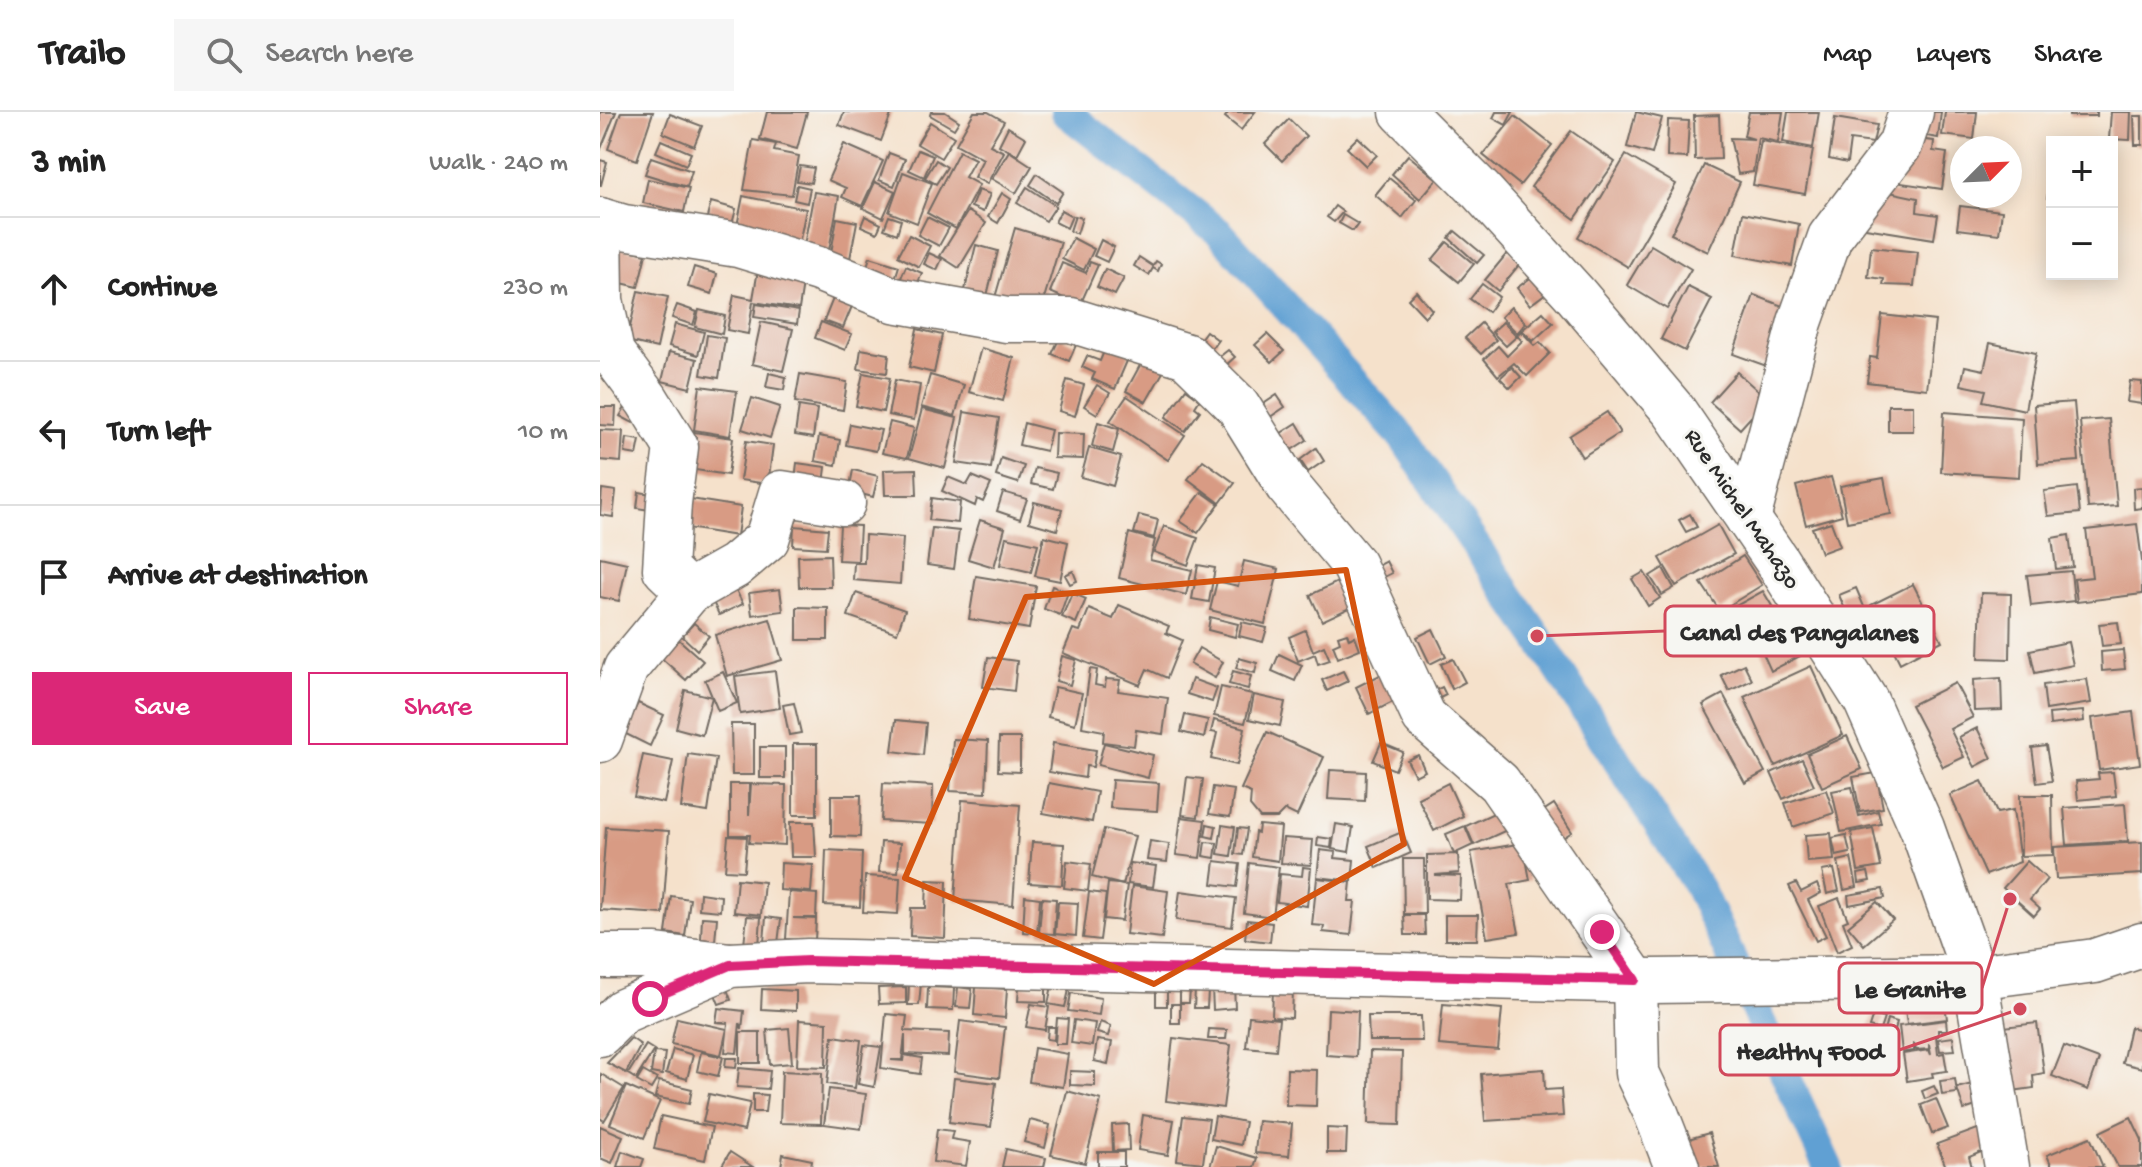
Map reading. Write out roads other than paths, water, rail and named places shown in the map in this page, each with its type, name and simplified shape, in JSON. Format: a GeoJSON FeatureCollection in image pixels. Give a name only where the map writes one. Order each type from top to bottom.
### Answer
{"type":"FeatureCollection","features":[{"type":"Feature","properties":{"kind":"street","name":"Rue Michel Mahazo"},"geometry":{"type":"LineString","coordinates":[[1402,112],[1502,214],[1674,411],[1866,701],[1922,828],[1975,977],[2007,1167]]}},
{"type":"Feature","properties":{"kind":"street"},"geometry":{"type":"LineString","coordinates":[[1748,519],[1800,322],[1830,237],[1900,145],[1911,112]]}},
{"type":"Feature","properties":{"kind":"street"},"geometry":{"type":"LineString","coordinates":[[689,592],[665,569],[676,447],[647,400],[612,353],[601,300],[600,220],[624,227],[738,245],[818,269],[894,300],[1007,320],[1071,320],[1187,356],[1238,406],[1287,485],[1354,565],[1424,717],[1499,783],[1644,980],[1637,1073],[1677,1167]]}},
{"type":"Feature","properties":{"kind":"street"},"geometry":{"type":"LineString","coordinates":[[600,740],[626,668],[689,592],[735,566],[767,539],[781,493],[843,503]]}},
{"type":"Feature","properties":{"kind":"street"},"geometry":{"type":"LineString","coordinates":[[600,956],[656,956],[730,965],[808,961],[1644,980],[1975,977],[2095,961],[2142,945]]}},
{"type":"Feature","properties":{"kind":"street"},"geometry":{"type":"LineString","coordinates":[[600,1034],[623,1011],[730,965]]}},
{"type":"Feature","properties":{"kind":"waterway"},"geometry":{"type":"LineString","coordinates":[[1065,112],[1220,233],[1403,438],[1537,636],[1699,888],[1828,1167]]}},
{"type":"Feature","properties":{"kind":"place","name":"Canal des Pangalanes"},"geometry":{"type":"Point","coordinates":[1537,636]}},
{"type":"Feature","properties":{"kind":"place","name":"Le Granite"},"geometry":{"type":"Point","coordinates":[2010,899]}},
{"type":"Feature","properties":{"kind":"place","name":"Healthy Food"},"geometry":{"type":"Point","coordinates":[2020,1009]}}]}
